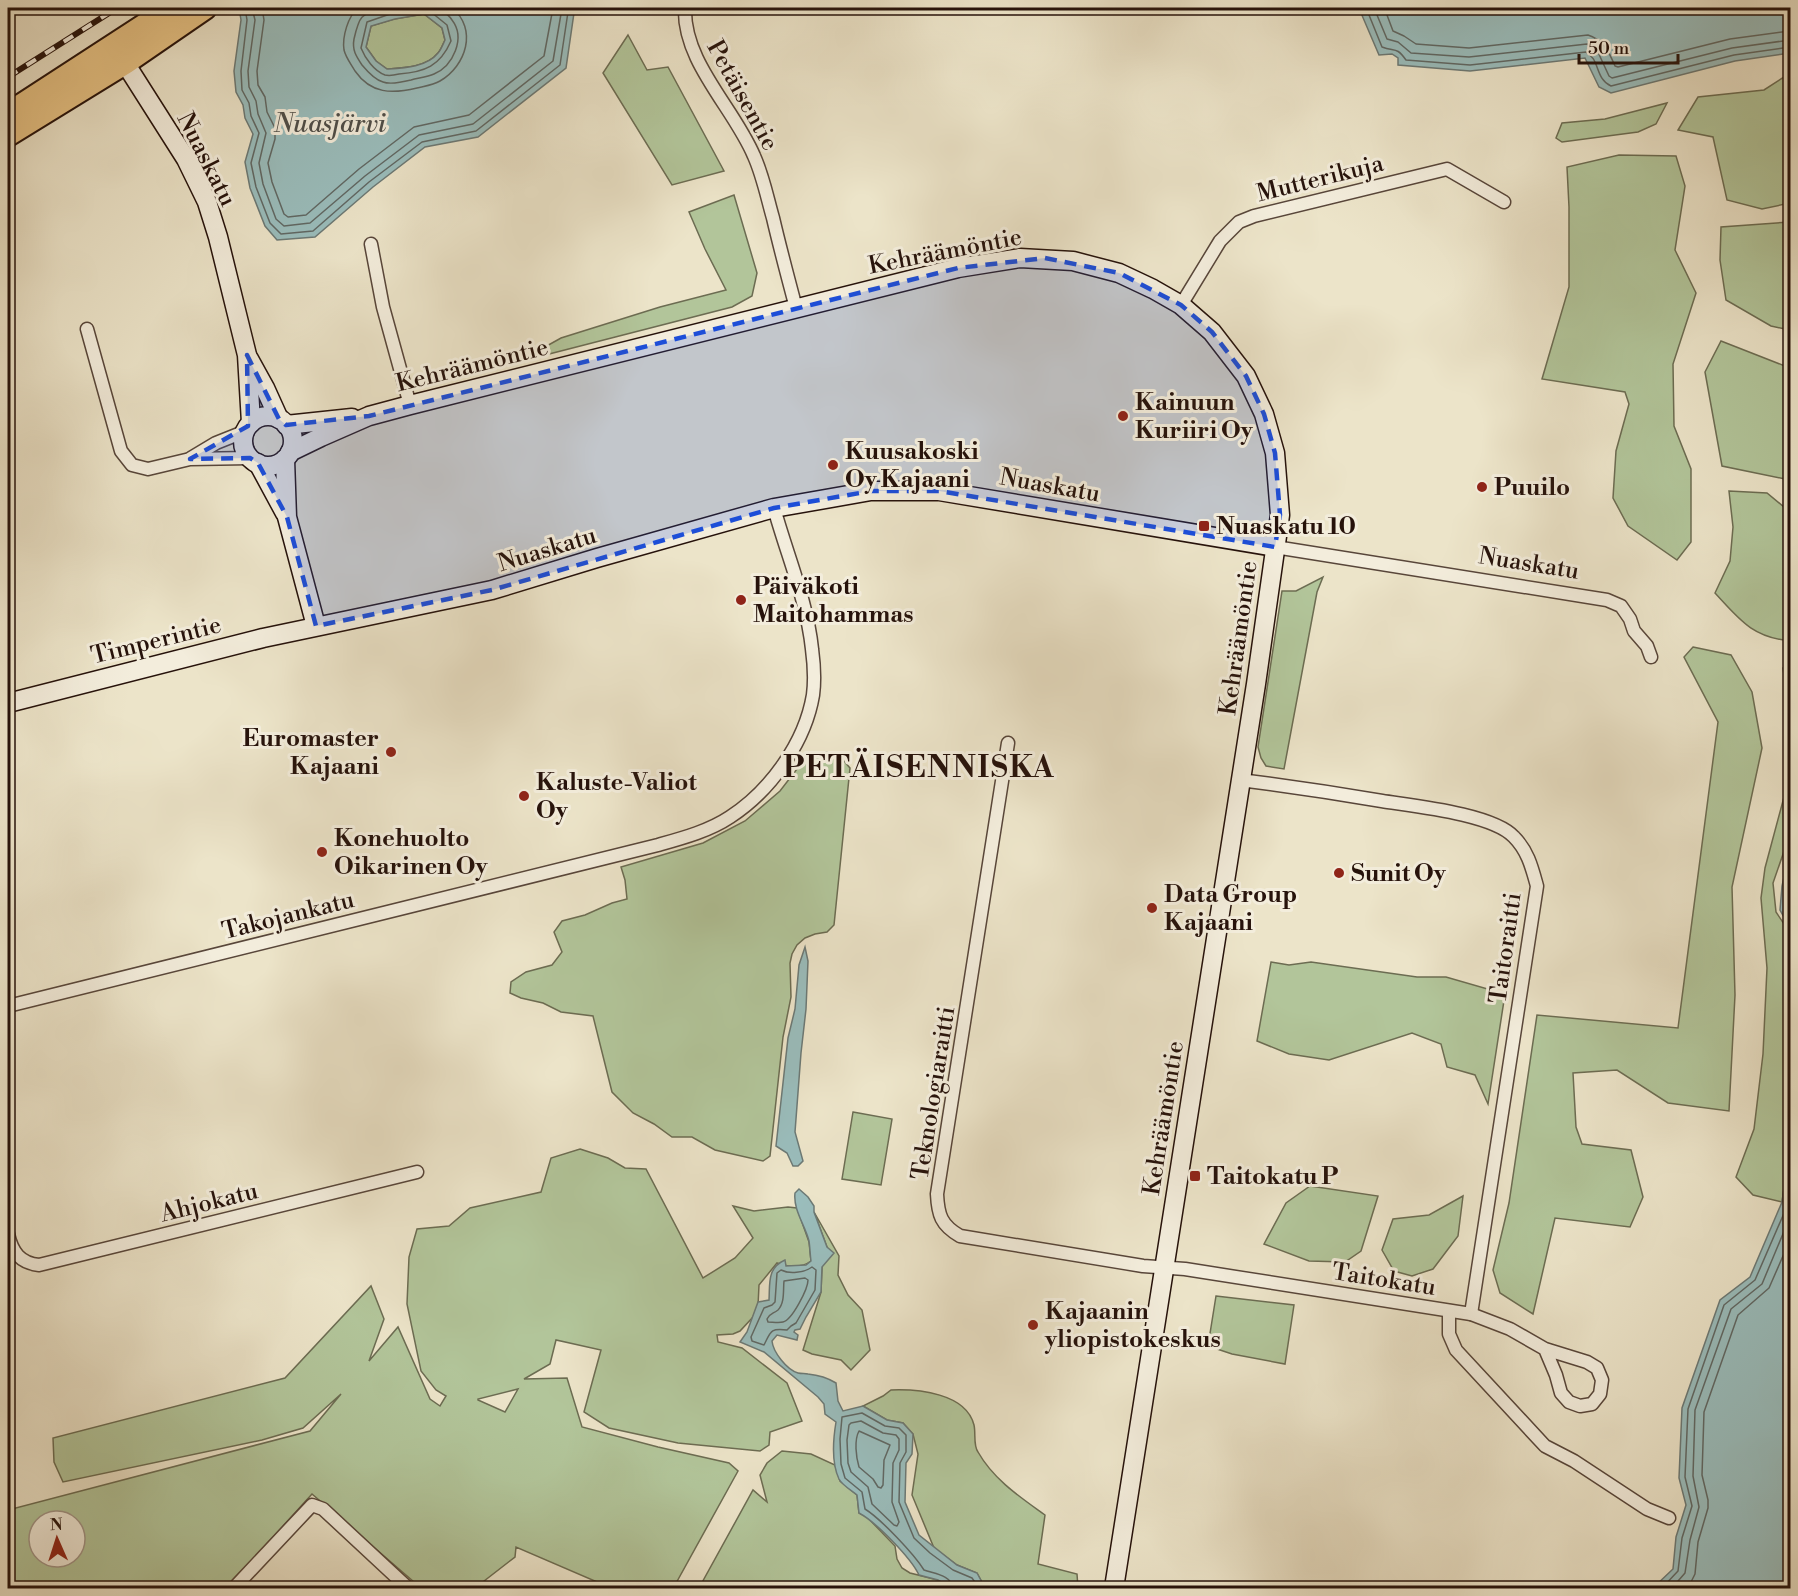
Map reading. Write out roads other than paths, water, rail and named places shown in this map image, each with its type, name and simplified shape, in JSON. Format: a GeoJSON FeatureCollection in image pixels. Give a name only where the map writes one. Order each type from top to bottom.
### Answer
{"type":"FeatureCollection","features":[{"type":"Feature","properties":{"kind":"highway"},"geometry":{"type":"LineString","coordinates":[[8,135],[119,53],[171,8]]}},
{"type":"Feature","properties":{"kind":"highway"},"geometry":{"type":"LineString","coordinates":[[8,114],[205,8]]}},
{"type":"Feature","properties":{"kind":"street","name":"Petäisentie"},"geometry":{"type":"LineString","coordinates":[[685,8],[684,22],[688,39],[753,153],[762,174],[796,308]]}},
{"type":"Feature","properties":{"kind":"street","name":"Nuaskatu"},"geometry":{"type":"LineString","coordinates":[[119,53],[186,159],[207,202],[247,355],[249,427]]}},
{"type":"Feature","properties":{"kind":"street","name":"Mutterikuja"},"geometry":{"type":"LineString","coordinates":[[1181,305],[1220,241],[1239,222],[1254,216],[1447,169],[1504,202]]}},
{"type":"Feature","properties":{"kind":"street"},"geometry":{"type":"LineString","coordinates":[[371,244],[383,307],[410,405]]}},
{"type":"Feature","properties":{"kind":"street","name":"Kehräämöntie"},"geometry":{"type":"LineString","coordinates":[[283,422],[369,416],[958,268],[1020,258],[1073,261],[1119,273],[1153,289],[1181,305],[1212,332],[1246,376],[1264,414],[1275,453],[1280,514],[1255,693],[1114,1588]]}},
{"type":"Feature","properties":{"kind":"street"},"geometry":{"type":"LineString","coordinates":[[87,329],[121,451],[132,465],[148,470],[190,459],[254,461],[272,466],[288,456]]}},
{"type":"Feature","properties":{"kind":"street","name":"Nuaskatu"},"geometry":{"type":"LineString","coordinates":[[247,355],[283,422]]}},
{"type":"Feature","properties":{"kind":"street","name":"Kehräämöntie"},"geometry":{"type":"LineString","coordinates":[[288,456],[369,416]]}},
{"type":"Feature","properties":{"kind":"street"},"geometry":{"type":"LineString","coordinates":[[190,459],[264,417],[283,422],[292,437],[288,456],[287,517]]}},
{"type":"Feature","properties":{"kind":"street"},"geometry":{"type":"LineString","coordinates":[[249,427],[244,445],[287,517],[316,626]]}},
{"type":"Feature","properties":{"kind":"street","name":"Nuaskatu"},"geometry":{"type":"LineString","coordinates":[[316,626],[413,608],[492,590],[774,508],[871,491],[939,491],[1607,600],[1621,606],[1630,619],[1634,631],[1647,646],[1651,657]]}},
{"type":"Feature","properties":{"kind":"street","name":"Takojankatu"},"geometry":{"type":"LineString","coordinates":[[8,1006],[658,845],[696,834],[730,818],[761,792],[778,773],[798,739],[813,695],[812,649],[808,627],[796,578],[774,508]]}},
{"type":"Feature","properties":{"kind":"street","name":"Timperintie"},"geometry":{"type":"LineString","coordinates":[[8,703],[316,626]]}},
{"type":"Feature","properties":{"kind":"street","name":"Teknologiaraitti"},"geometry":{"type":"LineString","coordinates":[[1008,743],[937,1194],[938,1210],[943,1222],[951,1231],[960,1236],[1165,1269]]}},
{"type":"Feature","properties":{"kind":"street","name":"Taitoraitti"},"geometry":{"type":"LineString","coordinates":[[1240,780],[1453,812],[1494,824],[1514,836],[1528,856],[1537,886],[1471,1314]]}},
{"type":"Feature","properties":{"kind":"street","name":"Ahjokatu"},"geometry":{"type":"LineString","coordinates":[[8,1234],[14,1252],[20,1260],[30,1264],[50,1263],[417,1172]]}},
{"type":"Feature","properties":{"kind":"street","name":"Taitokatu"},"geometry":{"type":"LineString","coordinates":[[1165,1269],[1185,1269],[1471,1314],[1510,1329],[1545,1349],[1587,1362],[1598,1368],[1602,1380],[1600,1394],[1592,1404],[1580,1406],[1569,1402],[1561,1394],[1545,1349]]}},
{"type":"Feature","properties":{"kind":"street"},"geometry":{"type":"LineString","coordinates":[[1449,1311],[1449,1334],[1456,1350],[1545,1446],[1574,1461],[1647,1509],[1669,1518]]}},
{"type":"Feature","properties":{"kind":"street"},"geometry":{"type":"LineString","coordinates":[[234,1588],[312,1505],[323,1509],[408,1588]]}},
{"type":"Feature","properties":{"kind":"water","name":"Nuasjärvi"},"geometry":{"type":"Polygon","coordinates":[[[239,8],[581,8],[574,13],[566,68],[478,137],[425,147],[373,187],[315,237],[277,240],[265,226],[250,188],[245,162],[253,134],[236,92],[234,71],[241,20],[239,8]],[[424,14],[395,19],[371,26],[366,47],[376,61],[387,69],[415,66],[428,61],[439,52],[445,40],[442,28],[424,14]]]}},
{"type":"Feature","properties":{"kind":"water"},"geometry":{"type":"Polygon","coordinates":[[[1366,8],[1790,8],[1790,53],[1735,61],[1611,93],[1599,87],[1585,58],[1470,71],[1398,65],[1398,58],[1392,54],[1379,55],[1361,13],[1366,8]]]}},
{"type":"Feature","properties":{"kind":"water"},"geometry":{"type":"Polygon","coordinates":[[[1790,850],[1790,928],[1780,910],[1782,886],[1790,850]]]}},
{"type":"Feature","properties":{"kind":"water"},"geometry":{"type":"Polygon","coordinates":[[[805,947],[808,961],[806,1009],[795,1132],[803,1161],[798,1166],[793,1166],[787,1153],[776,1146],[788,1038],[795,1009],[799,965],[805,947]]]}},
{"type":"Feature","properties":{"kind":"water"},"geometry":{"type":"Polygon","coordinates":[[[1790,1146],[1790,1588],[1653,1588],[1673,1569],[1676,1537],[1686,1505],[1679,1478],[1682,1408],[1720,1300],[1750,1277],[1782,1202],[1790,1146]]]}},
{"type":"Feature","properties":{"kind":"water"},"geometry":{"type":"Polygon","coordinates":[[[799,1189],[814,1206],[814,1212],[827,1247],[834,1253],[822,1267],[821,1292],[800,1329],[794,1332],[798,1335],[797,1340],[777,1335],[772,1341],[775,1350],[785,1364],[794,1371],[819,1376],[836,1383],[838,1401],[843,1411],[863,1406],[887,1420],[903,1423],[913,1434],[912,1454],[906,1463],[905,1502],[919,1535],[957,1565],[977,1573],[983,1584],[989,1588],[951,1588],[938,1580],[919,1575],[909,1559],[892,1541],[859,1513],[857,1495],[839,1479],[834,1458],[836,1422],[825,1414],[824,1404],[764,1352],[740,1342],[747,1332],[758,1302],[769,1300],[770,1282],[775,1267],[785,1260],[786,1266],[806,1265],[811,1261],[809,1241],[797,1211],[795,1199],[795,1193],[799,1189]]]}},
{"type":"Feature","properties":{"kind":"railway"},"geometry":{"type":"LineString","coordinates":[[8,77],[117,8]]}},
{"type":"Feature","properties":{"kind":"place","name":"Kainuun Kuriiri Oy"},"geometry":{"type":"Point","coordinates":[1123,416]}},
{"type":"Feature","properties":{"kind":"place","name":"Kuusakoski Oy Kajaani"},"geometry":{"type":"Point","coordinates":[833,465]}},
{"type":"Feature","properties":{"kind":"place","name":"Puuilo"},"geometry":{"type":"Point","coordinates":[1482,487]}},
{"type":"Feature","properties":{"kind":"place","name":"Nuaskatu 10"},"geometry":{"type":"Point","coordinates":[1204,526]}},
{"type":"Feature","properties":{"kind":"place","name":"Päiväkoti Maitohammas"},"geometry":{"type":"Point","coordinates":[741,600]}},
{"type":"Feature","properties":{"kind":"place","name":"Euromaster Kajaani"},"geometry":{"type":"Point","coordinates":[391,752]}},
{"type":"Feature","properties":{"kind":"place","name":"Kaluste-Valiot Oy"},"geometry":{"type":"Point","coordinates":[524,796]}},
{"type":"Feature","properties":{"kind":"place","name":"Konehuolto Oikarinen Oy"},"geometry":{"type":"Point","coordinates":[322,852]}},
{"type":"Feature","properties":{"kind":"place","name":"Sunit Oy"},"geometry":{"type":"Point","coordinates":[1339,873]}},
{"type":"Feature","properties":{"kind":"place","name":"Data Group Kajaani"},"geometry":{"type":"Point","coordinates":[1152,908]}},
{"type":"Feature","properties":{"kind":"place","name":"Taitokatu P"},"geometry":{"type":"Point","coordinates":[1195,1176]}},
{"type":"Feature","properties":{"kind":"place","name":"Kajaanin yliopistokeskus"},"geometry":{"type":"Point","coordinates":[1033,1325]}},
{"type":"Feature","properties":{"kind":"district","name":"PETÄISENNISKA"},"geometry":{"type":"Point","coordinates":[919,767]}}]}
